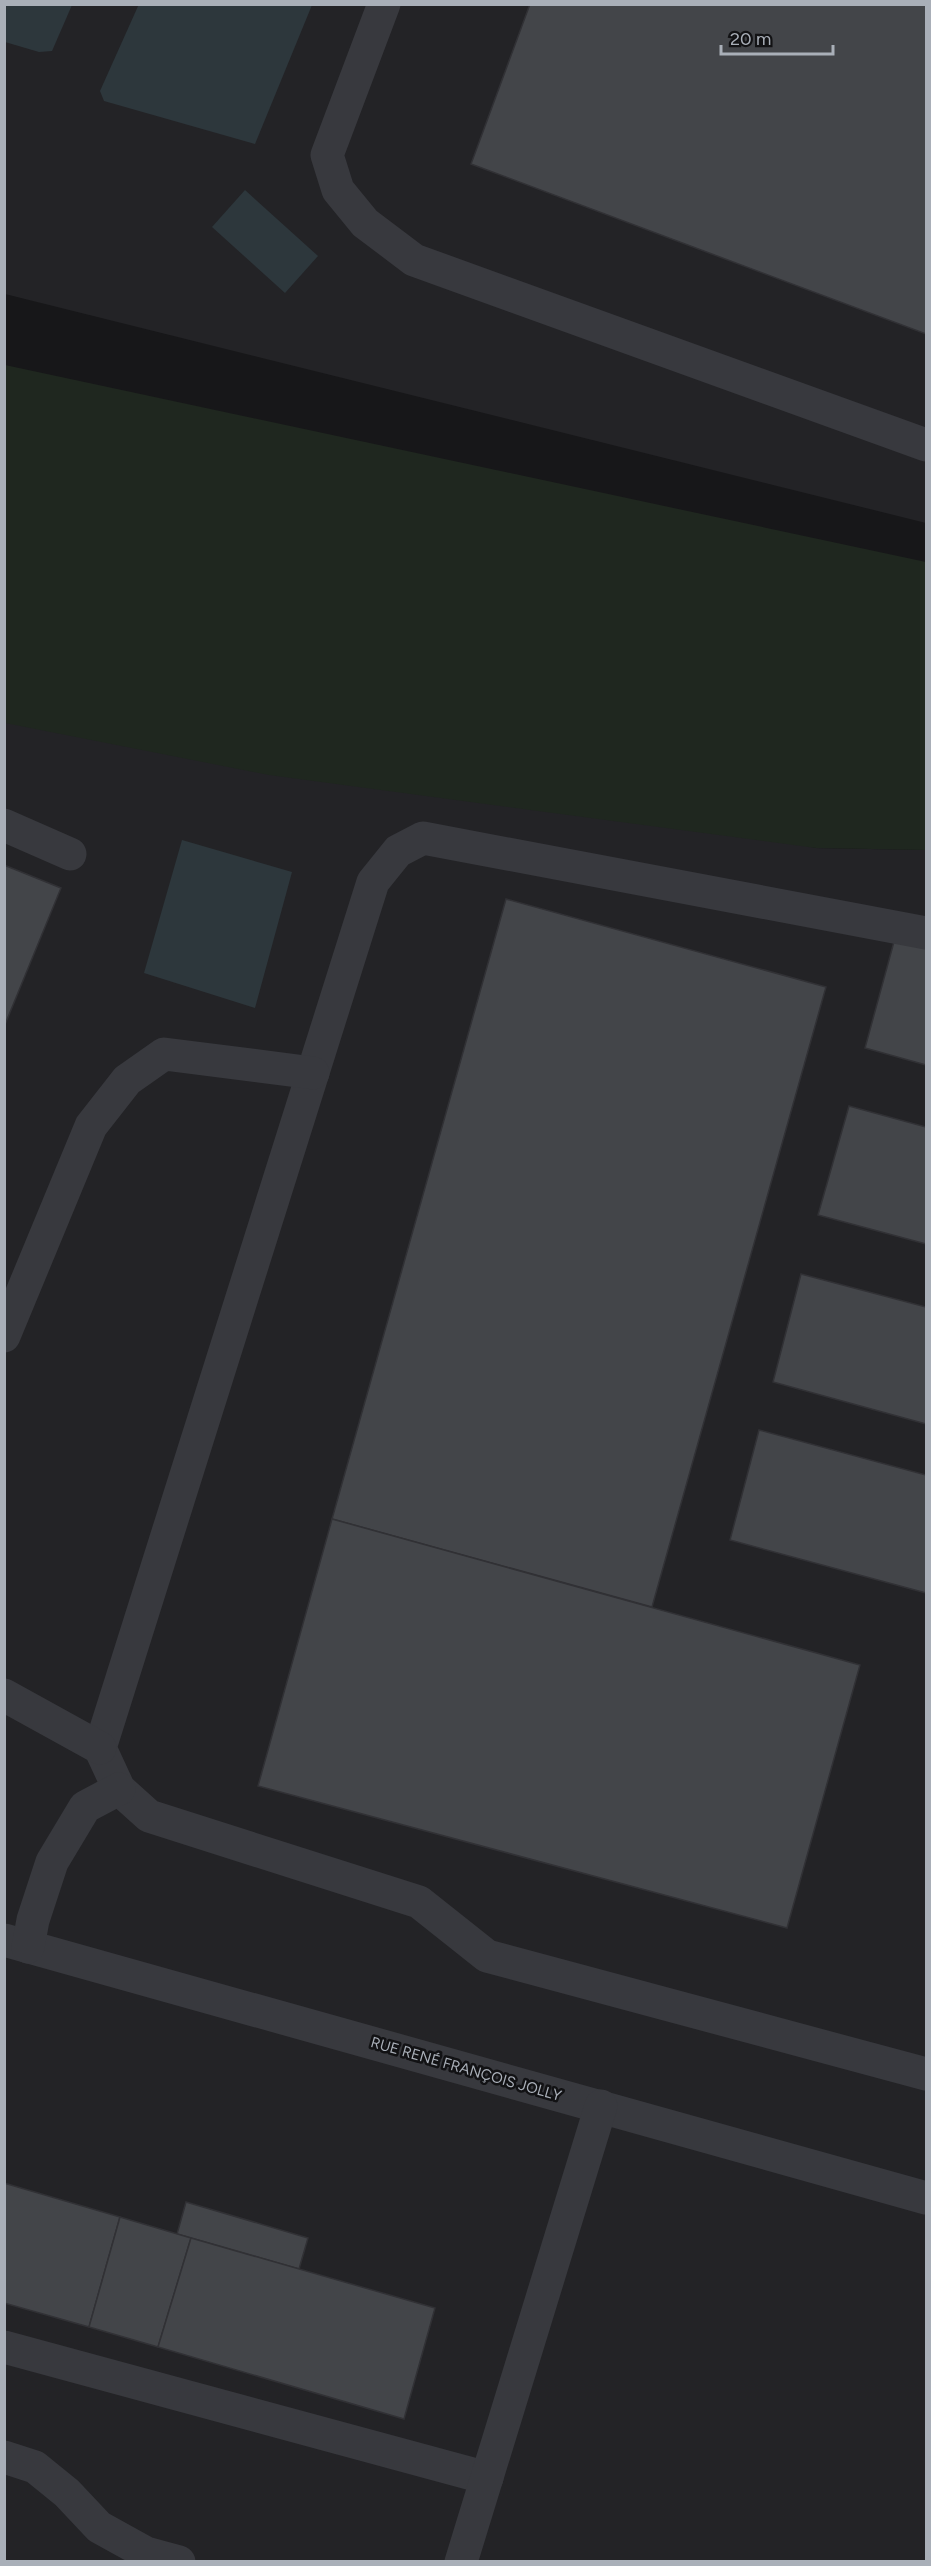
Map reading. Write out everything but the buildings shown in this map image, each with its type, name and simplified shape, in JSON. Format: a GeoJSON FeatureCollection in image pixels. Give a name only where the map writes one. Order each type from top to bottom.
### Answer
{"type":"FeatureCollection","features":[{"type":"Feature","properties":{"kind":"street"},"geometry":{"type":"LineString","coordinates":[[384,4],[327,155],[338,190],[365,223],[414,260],[927,445]]}},
{"type":"Feature","properties":{"kind":"street"},"geometry":{"type":"LineString","coordinates":[[4,825],[70,854]]}},
{"type":"Feature","properties":{"kind":"street"},"geometry":{"type":"LineString","coordinates":[[100,1748],[373,882],[398,851],[423,838],[927,933]]}},
{"type":"Feature","properties":{"kind":"street"},"geometry":{"type":"LineString","coordinates":[[4,1336],[91,1126],[127,1080],[164,1054],[313,1073]]}},
{"type":"Feature","properties":{"kind":"street"},"geometry":{"type":"LineString","coordinates":[[4,1695],[100,1748],[119,1789],[149,1816],[419,1902],[487,1956],[927,2074]]}},
{"type":"Feature","properties":{"kind":"street"},"geometry":{"type":"LineString","coordinates":[[16,1943],[33,1920],[52,1862],[85,1807],[119,1789]]}},
{"type":"Feature","properties":{"kind":"street","name":"RUE RENÉ FRANÇOIS JOLLY"},"geometry":{"type":"LineString","coordinates":[[16,1943],[927,2198]]}},
{"type":"Feature","properties":{"kind":"street"},"geometry":{"type":"LineString","coordinates":[[462,2562],[601,2106]]}},
{"type":"Feature","properties":{"kind":"street"},"geometry":{"type":"LineString","coordinates":[[4,2347],[487,2478]]}},
{"type":"Feature","properties":{"kind":"street"},"geometry":{"type":"LineString","coordinates":[[4,2457],[35,2467],[67,2493],[99,2527],[146,2553],[179,2562]]}},
{"type":"Feature","properties":{"kind":"shaded area"},"geometry":{"type":"Polygon","coordinates":[[[139,4],[312,5],[255,144],[104,101],[100,91],[139,4]]]}},
{"type":"Feature","properties":{"kind":"shaded area"},"geometry":{"type":"Polygon","coordinates":[[[4,5],[72,5],[52,51],[39,52],[5,42],[4,5]]]}},
{"type":"Feature","properties":{"kind":"shaded area"},"geometry":{"type":"Polygon","coordinates":[[[5,5],[926,5],[926,523],[5,294],[5,5]]]}},
{"type":"Feature","properties":{"kind":"shaded area"},"geometry":{"type":"Polygon","coordinates":[[[245,190],[318,256],[285,293],[212,227],[245,190]]]}},
{"type":"Feature","properties":{"kind":"shaded area"},"geometry":{"type":"Polygon","coordinates":[[[5,365],[926,562],[926,850],[816,848],[269,775],[5,723],[5,365]]]}},
{"type":"Feature","properties":{"kind":"shaded area"},"geometry":{"type":"Polygon","coordinates":[[[4,668],[816,848],[926,850],[926,2561],[5,2561],[4,668]]]}},
{"type":"Feature","properties":{"kind":"shaded area"},"geometry":{"type":"Polygon","coordinates":[[[182,840],[292,872],[255,1008],[144,973],[182,840]]]}}]}
